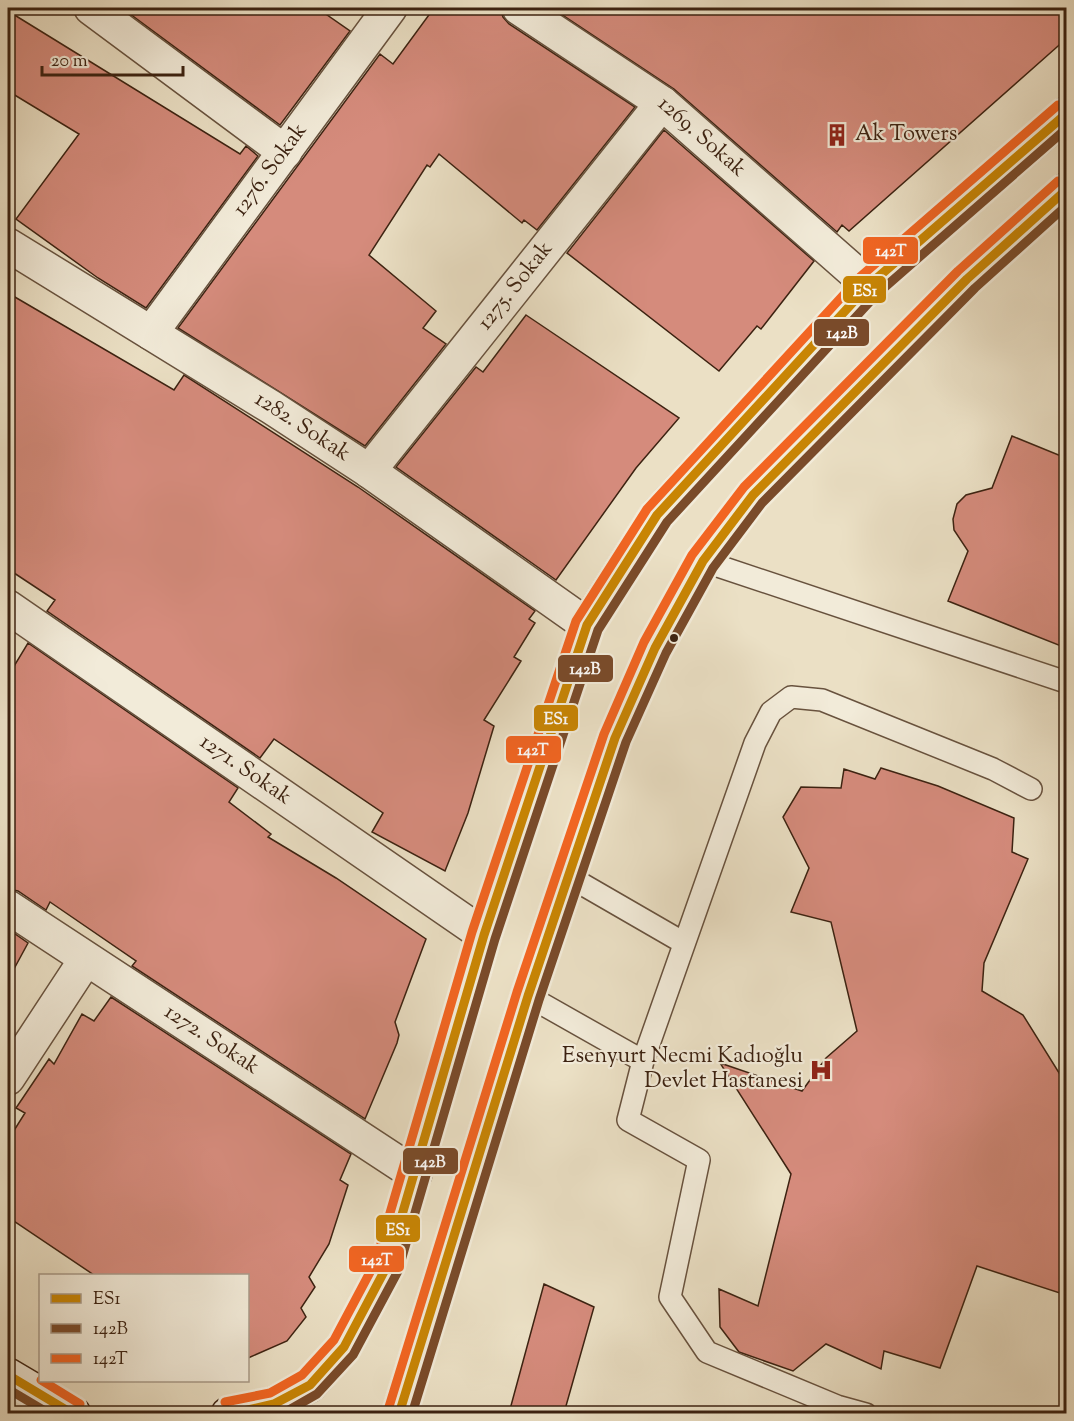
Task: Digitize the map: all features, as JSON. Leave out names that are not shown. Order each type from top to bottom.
[{"type":"street","points":[[92,8],[285,152]]},
{"type":"street","name":"1276. Sokak","points":[[152,333],[390,8]]},
{"type":"street","name":"1269. Sokak","points":[[519,8],[662,103],[869,285]]},
{"type":"street","name":"1275. Sokak","points":[[369,471],[662,103]]},
{"type":"street","points":[[228,1413],[274,1404],[310,1385],[344,1347],[387,1266],[415,1174],[452,1036],[587,625],[657,515],[869,285],[1066,114]]},
{"type":"street","points":[[399,1413],[528,996],[615,738],[639,681],[703,561],[753,495],[802,444],[967,279],[1066,190]]},
{"type":"street","name":"1282. Sokak","points":[[8,245],[271,407],[369,471],[587,625]]},
{"type":"street","name":"1271. Sokak","points":[[8,607],[484,935]]},
{"type":"street","name":"1272. Sokak","points":[[8,907],[415,1174]]},
{"type":"street","points":[[8,1078],[86,959]]},
{"type":"street","points":[[8,1375],[74,1413]]},
{"type":"lane","points":[[703,561],[1066,682]]},
{"type":"lane","points":[[866,1413],[837,1406],[707,1352],[670,1298],[699,1160],[628,1120],[643,1061],[755,743],[771,712],[791,697],[822,700],[993,769],[1031,789]]},
{"type":"lane","points":[[568,876],[684,943]]},
{"type":"lane","points":[[528,996],[643,1061]]},
{"type":"building","points":[[122,8],[317,8],[350,31],[280,125]]},
{"type":"building","points":[[434,8],[500,8],[509,24],[635,107],[537,230],[524,220],[522,223],[439,154],[430,167],[427,165],[369,255],[436,311],[423,328],[446,344],[365,446],[178,328],[380,54],[393,64]]},
{"type":"building","name":"Ak Towers","points":[[552,8],[1066,8],[1066,39],[849,231],[842,225],[837,232],[674,89]]},
{"type":"building","points":[[8,11],[240,154],[246,146],[258,156],[146,308],[98,278],[16,219],[79,134],[8,91]]},
{"type":"building","points":[[664,130],[814,261],[761,329],[757,326],[719,371],[567,253]]},
{"type":"building","points":[[8,293],[174,390],[184,375],[358,487],[535,611],[529,619],[535,623],[514,657],[521,661],[484,720],[494,726],[468,813],[445,871],[372,832],[383,813],[274,739],[260,758],[47,611],[55,600],[8,569]]},
{"type":"building","points":[[526,315],[679,418],[636,468],[556,580],[396,467],[476,367],[483,372]]},
{"type":"building","points":[[1012,436],[1066,458],[1066,648],[948,601],[968,551],[954,530],[953,519],[957,504],[966,495],[992,488]]},
{"type":"building","points":[[28,643],[238,788],[229,802],[271,834],[268,837],[336,878],[426,939],[395,1022],[399,1035],[397,1043],[365,1119],[132,966],[136,961],[50,902],[46,910],[18,891],[8,889],[8,676]]},
{"type":"building","points":[[881,768],[938,786],[1014,818],[1012,852],[1028,859],[984,963],[982,991],[1023,1015],[1066,1084],[1066,1295],[977,1266],[940,1368],[884,1351],[881,1369],[826,1344],[793,1371],[739,1352],[720,1327],[719,1289],[758,1306],[791,1174],[720,1063],[802,1091],[826,1058],[857,1031],[831,922],[791,912],[809,868],[783,817],[801,787],[841,788],[844,769],[875,779]]},
{"type":"building","points":[[8,929],[28,943],[8,980]]},
{"type":"building","points":[[111,997],[351,1154],[340,1180],[348,1185],[329,1244],[309,1277],[315,1287],[301,1308],[306,1317],[287,1341],[249,1358],[249,1274],[93,1274],[8,1217],[8,1140],[25,1113],[16,1108],[49,1059],[54,1064],[82,1014],[94,1021]]},
{"type":"building","points":[[544,1284],[594,1307],[564,1413],[509,1413]]},
{"type":"transit line","name":"142T","points":[[225,1402],[270,1393],[302,1375],[334,1340],[376,1261],[472,932],[576,621],[647,509],[860,277],[1058,105]]},
{"type":"transit line","name":"ES1","points":[[230,1414],[274,1404],[310,1385],[344,1347],[387,1266],[484,935],[587,625],[657,515],[869,285],[1066,114]]},
{"type":"transit line","name":"142B","points":[[282,1414],[317,1394],[353,1355],[398,1271],[495,939],[598,630],[667,522],[877,294],[1066,129]]},
{"type":"transit line","name":"142T","points":[[388,1410],[517,992],[604,734],[644,642],[692,555],[744,487],[958,271],[1058,181]]},
{"type":"transit line","name":"ES1","points":[[399,1414],[528,996],[615,738],[655,648],[703,561],[753,495],[967,279],[1066,190]]},
{"type":"transit line","name":"142B","points":[[412,1414],[539,1000],[626,742],[666,653],[713,568],[762,503],[975,288],[1066,206]]},
{"type":"transit line","name":"ES1","points":[[8,1375],[73,1414]]},
{"type":"transit line","name":"142T","points":[[44,1382],[80,1404]]},
{"type":"transit line","name":"142B","points":[[8,1389],[50,1414]]},
{"type":"place","name":"Ak Towers","points":[[837,135]]},
{"type":"place","name":"Esenyurt Necmi Kadıoğlu Devlet Hastanesi","points":[[821,1070]]}]
